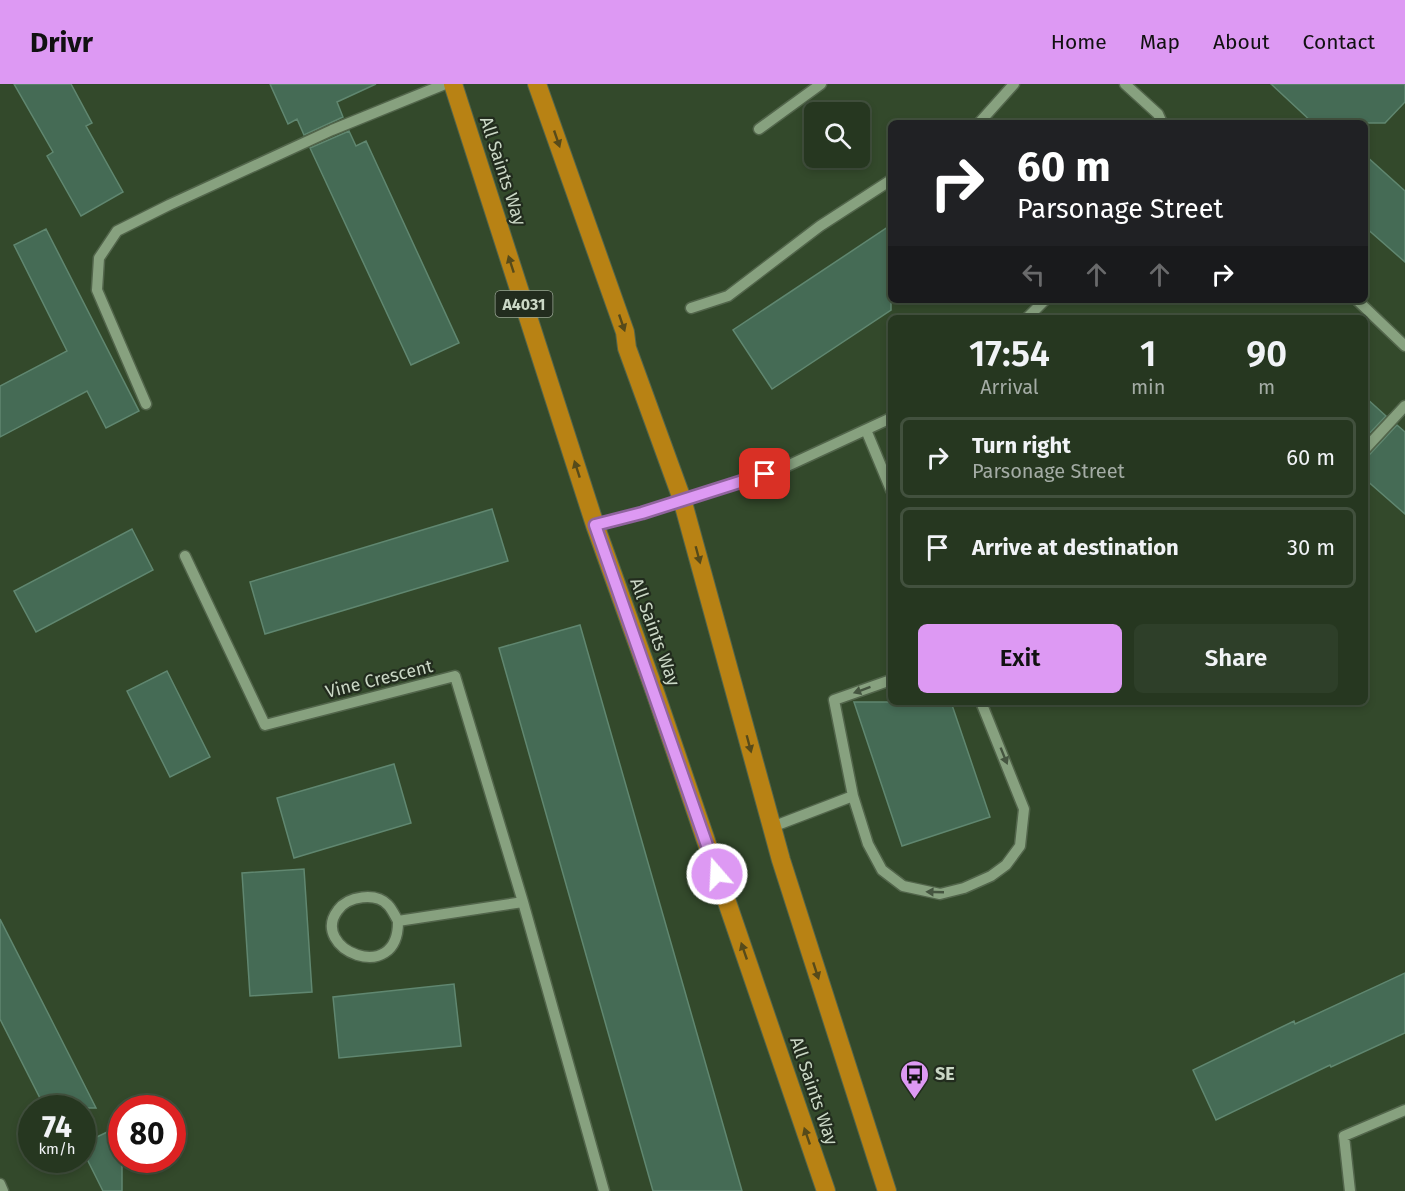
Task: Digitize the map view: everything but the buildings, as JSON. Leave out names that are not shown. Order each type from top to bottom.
[{"type":"highway","name":"All Saints Way","points":[[453,84],[595,525],[655,692],[826,1191]]},
{"type":"highway","name":"All Saints Way","points":[[537,84],[625,332],[627,348],[682,499],[772,826],[887,1191]]},
{"type":"street","points":[[146,404],[96,290],[99,258],[117,231],[332,130],[445,84]]},
{"type":"street","points":[[759,129],[821,84]]},
{"type":"street","points":[[981,120],[1014,84]]},
{"type":"street","points":[[1125,84],[1158,114],[1161,120]]},
{"type":"street","points":[[691,308],[728,296],[820,226],[888,182]]},
{"type":"street","points":[[1030,315],[1042,303]]},
{"type":"street","points":[[1360,303],[1405,346]]},
{"type":"street","points":[[1368,446],[1405,406]]},
{"type":"street","points":[[595,525],[642,513],[785,467],[888,419]]},
{"type":"street","points":[[866,430],[888,483]]},
{"type":"street","name":"Vine Crescent","points":[[185,556],[265,725],[455,676],[523,902],[604,1191]]},
{"type":"street","points":[[888,681],[834,700],[853,796],[868,844],[882,870],[903,886],[940,894],[964,888],[991,876],[1006,865],[1020,846],[1024,809],[982,705]]},
{"type":"street","points":[[772,826],[853,796]]},
{"type":"street","points":[[368,897],[387,904],[398,921],[396,942],[385,954],[373,957],[351,954],[338,943],[332,932],[333,920],[339,908],[351,900],[368,897]]},
{"type":"street","points":[[398,921],[523,902]]},
{"type":"street","points":[[1350,1191],[1344,1136],[1405,1110]]},
{"type":"street","points":[[0,1184],[3,1191]]},
{"type":"place","name":"SE","points":[[914,1100]]},
{"type":"route","points":[[717,874],[595,525],[642,513],[765,474]]}]
